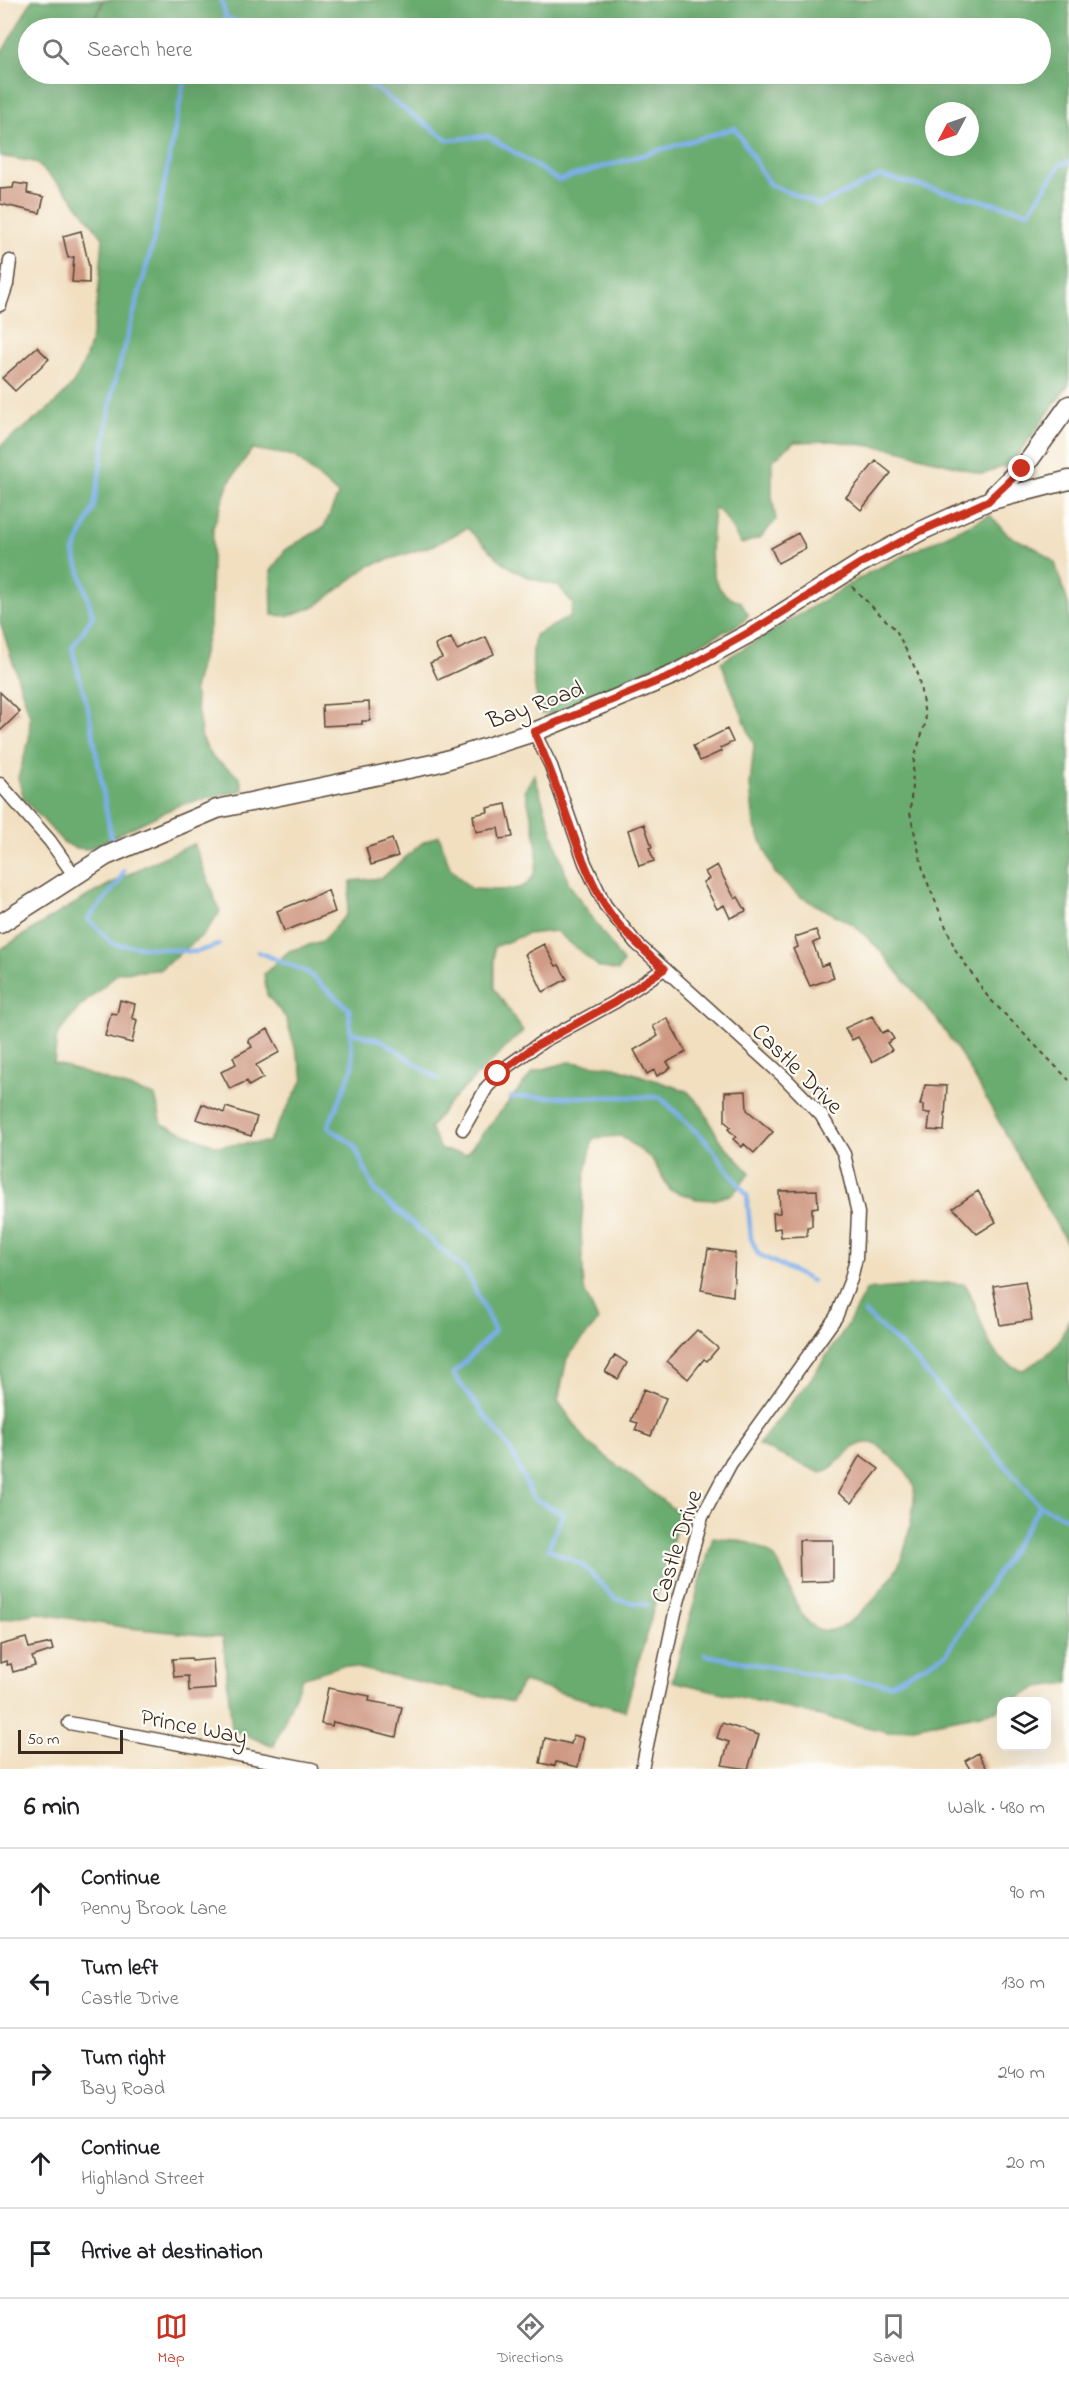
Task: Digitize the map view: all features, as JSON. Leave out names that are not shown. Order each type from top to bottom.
[{"type":"main road","points":[[988,501],[1030,459],[1069,405]]},
{"type":"main road","name":"Bay Road","points":[[0,924],[106,856],[217,809],[437,763],[534,732],[675,674],[921,531],[988,501],[1069,480]]},
{"type":"street","points":[[0,305],[7,284],[10,261]]},
{"type":"street","name":"Castle Drive","points":[[534,732],[551,766],[585,863],[605,905],[628,934],[790,1083],[821,1115],[844,1154],[858,1213],[858,1236],[851,1279],[836,1317],[731,1463],[702,1517],[675,1613],[642,1769]]},
{"type":"street","points":[[0,784],[50,841],[74,875]]},
{"type":"street","points":[[463,1129],[487,1087],[509,1065],[542,1042],[615,1002],[664,969]]},
{"type":"street","name":"Prince Way","points":[[69,1723],[312,1769]]},
{"type":"path","points":[[841,576],[896,630],[918,674],[926,721],[914,759],[910,813],[924,874],[955,949],[988,997],[1069,1080]]},
{"type":"green space","points":[[32,0],[102,0],[95,18],[22,18]]},
{"type":"green space","points":[[104,0],[1069,0],[1069,384],[1011,464],[982,474],[895,449],[833,441],[794,442],[772,461],[772,496],[776,520],[761,537],[742,544],[726,519],[714,508],[711,549],[714,577],[728,597],[741,602],[748,615],[742,623],[559,713],[541,714],[533,674],[533,645],[535,635],[570,617],[573,604],[559,586],[528,577],[507,566],[467,528],[437,544],[369,566],[316,606],[288,616],[272,615],[271,571],[285,550],[324,527],[338,495],[295,456],[252,449],[229,482],[213,528],[210,627],[194,689],[202,739],[213,758],[239,776],[243,790],[179,805],[88,849],[75,848],[63,842],[24,799],[18,778],[29,740],[30,716],[0,622],[0,446],[55,403],[71,386],[80,371],[87,354],[96,315],[103,238],[69,194],[35,162],[0,156],[0,56],[18,24],[18,84],[1051,84],[1051,18],[96,18]]},
{"type":"green space","points":[[990,515],[1008,535],[1037,549],[1055,563],[1069,606],[1069,1247],[965,1061],[938,1021],[878,948],[854,925],[799,896],[775,873],[754,824],[750,785],[754,745],[721,662],[870,572]]},
{"type":"green space","points":[[534,774],[569,884],[623,962],[618,971],[599,967],[556,931],[527,934],[494,947],[494,988],[523,1031],[449,1103],[430,1128],[441,1150],[466,1154],[533,1072],[569,1062],[615,1067],[687,1091],[702,1107],[719,1139],[750,1173],[733,1194],[713,1200],[697,1199],[670,1190],[652,1159],[621,1136],[593,1138],[585,1176],[581,1231],[584,1290],[598,1321],[567,1358],[558,1401],[587,1442],[680,1514],[625,1711],[523,1682],[511,1702],[343,1665],[302,1678],[274,1746],[232,1730],[223,1637],[129,1628],[37,1613],[0,1620],[0,950],[94,893],[194,844],[220,912],[204,934],[159,970],[119,972],[79,1008],[57,1035],[54,1063],[155,1096],[162,1124],[217,1146],[268,1142],[304,1078],[286,1018],[267,995],[264,974],[289,951],[322,941],[347,914],[351,881],[382,878],[422,843],[439,835],[450,868],[471,889],[513,889],[529,882],[535,872],[537,859],[534,829],[525,790]]},
{"type":"green space","points":[[949,1283],[965,1284],[991,1346],[1009,1364],[1023,1370],[1052,1350],[1069,1319],[1069,1683],[1038,1687],[1020,1697],[997,1697],[996,1711],[888,1732],[672,1681],[713,1537],[753,1544],[773,1556],[802,1614],[810,1624],[820,1630],[832,1630],[851,1620],[872,1601],[897,1569],[910,1524],[914,1488],[907,1474],[884,1450],[873,1443],[859,1445],[821,1473],[758,1445],[810,1380],[847,1326],[866,1290]]},
{"type":"building","points":[[14,183],[28,185],[27,193],[44,197],[40,213],[0,204],[0,189],[13,188]]},
{"type":"building","points":[[81,231],[89,266],[89,283],[72,282],[74,257],[68,258],[63,236]]},
{"type":"building","points":[[37,347],[49,359],[15,391],[2,378]]},
{"type":"building","points":[[876,461],[891,473],[861,510],[846,497]]},
{"type":"building","points":[[798,533],[806,548],[778,563],[771,548]]},
{"type":"building","points":[[486,637],[494,654],[438,680],[430,663],[442,658],[435,645],[451,638],[457,650]]},
{"type":"building","points":[[0,692],[20,712],[0,731]]},
{"type":"building","points":[[369,702],[370,721],[362,721],[362,724],[323,726],[322,705]]},
{"type":"building","points":[[727,729],[733,742],[720,748],[722,751],[700,761],[693,746]]},
{"type":"building","points":[[506,804],[513,837],[500,839],[498,828],[476,832],[473,815],[488,812],[487,808]]},
{"type":"building","points":[[644,824],[654,861],[639,866],[628,830]]},
{"type":"building","points":[[392,839],[398,856],[371,865],[366,848]]},
{"type":"building","points":[[717,865],[735,899],[738,897],[746,911],[730,918],[724,905],[717,909],[703,882],[709,879],[705,872]]},
{"type":"building","points":[[328,890],[335,912],[284,931],[277,911]]},
{"type":"building","points":[[816,930],[820,940],[813,943],[821,966],[829,963],[834,978],[810,986],[793,949],[798,947],[795,937]]},
{"type":"building","points":[[544,944],[556,966],[559,965],[567,979],[543,992],[525,954]]},
{"type":"building","points":[[120,1000],[135,1004],[132,1018],[137,1020],[132,1043],[105,1036],[111,1013],[117,1014]]},
{"type":"building","points":[[872,1016],[882,1033],[888,1030],[894,1039],[887,1043],[892,1050],[872,1062],[858,1037],[852,1040],[845,1028]]},
{"type":"building","points":[[667,1018],[686,1052],[667,1062],[671,1068],[657,1076],[654,1070],[647,1074],[634,1050],[658,1036],[653,1026]]},
{"type":"building","points":[[268,1029],[280,1052],[256,1065],[263,1078],[249,1086],[247,1081],[230,1089],[221,1072],[236,1064],[233,1057],[252,1047],[248,1040]]},
{"type":"building","points":[[925,1085],[947,1086],[944,1131],[928,1130],[930,1113],[923,1113],[923,1105],[920,1105]]},
{"type":"building","points":[[746,1091],[747,1110],[773,1132],[754,1153],[744,1144],[742,1147],[733,1139],[736,1137],[728,1129],[731,1127],[725,1122],[725,1092]]},
{"type":"building","points":[[202,1104],[224,1113],[226,1107],[257,1117],[251,1136],[196,1119]]},
{"type":"building","points":[[817,1190],[818,1207],[812,1208],[812,1226],[807,1227],[807,1236],[781,1237],[780,1228],[774,1229],[773,1213],[780,1213],[779,1191]]},
{"type":"building","points":[[978,1191],[996,1222],[977,1234],[953,1208]]},
{"type":"building","points":[[708,1249],[735,1253],[733,1296],[701,1290]]},
{"type":"building","points":[[1025,1281],[1032,1320],[1000,1325],[993,1286]]},
{"type":"building","points":[[697,1330],[718,1348],[707,1361],[704,1359],[688,1379],[667,1361]]},
{"type":"building","points":[[615,1355],[627,1363],[618,1379],[605,1372]]},
{"type":"building","points":[[644,1389],[666,1398],[651,1436],[635,1430],[638,1423],[631,1421]]},
{"type":"building","points":[[860,1455],[879,1469],[852,1503],[838,1493]]},
{"type":"building","points":[[799,1540],[833,1540],[833,1581],[800,1582]]},
{"type":"building","points":[[26,1638],[29,1648],[51,1643],[53,1650],[32,1657],[35,1666],[13,1672],[11,1664],[7,1665],[6,1661],[0,1663],[0,1645]]},
{"type":"building","points":[[191,1658],[192,1661],[213,1659],[215,1689],[189,1691],[188,1676],[174,1677],[172,1659]]},
{"type":"building","points":[[328,1688],[370,1696],[369,1701],[402,1707],[396,1737],[333,1722],[332,1726],[321,1724]]},
{"type":"building","points":[[722,1723],[759,1735],[748,1769],[722,1765],[729,1742],[717,1738]]},
{"type":"building","points":[[573,1735],[584,1738],[578,1767],[556,1762],[555,1766],[540,1763],[545,1738],[571,1744]]},
{"type":"building","points":[[978,1753],[987,1769],[970,1769],[965,1761]]},
{"type":"waterway","points":[[221,0],[226,17],[228,18]]},
{"type":"waterway","points":[[112,843],[90,717],[72,648],[93,616],[74,552],[94,507],[113,389],[153,243],[183,84]]},
{"type":"waterway","points":[[369,84],[448,140],[488,136],[558,180],[735,128],[769,184],[819,205],[880,176],[1029,212],[1060,165],[1069,162]]},
{"type":"waterway","points":[[124,871],[118,883],[88,919],[113,944],[196,952],[219,945]]},
{"type":"waterway","points":[[258,952],[307,972],[349,1009],[353,1067],[328,1127],[354,1145],[375,1191],[466,1271],[495,1331],[453,1374],[509,1447],[533,1498],[563,1514],[548,1549],[583,1565],[615,1599],[647,1605]]},
{"type":"waterway","points":[[350,1032],[383,1041],[438,1079]]},
{"type":"waterway","points":[[511,1097],[660,1097],[706,1141],[747,1195],[751,1238],[758,1254],[812,1281]]},
{"type":"waterway","points":[[865,1313],[911,1355],[1040,1506],[1069,1519]]},
{"type":"waterway","points":[[705,1655],[826,1677],[890,1684],[946,1654],[1040,1506]]},
{"type":"route","points":[[498,1074],[534,1047],[615,1002],[664,969],[636,943],[605,905],[585,863],[551,766],[534,732],[675,674],[757,628],[861,563],[921,531],[988,501],[1022,469]]}]
